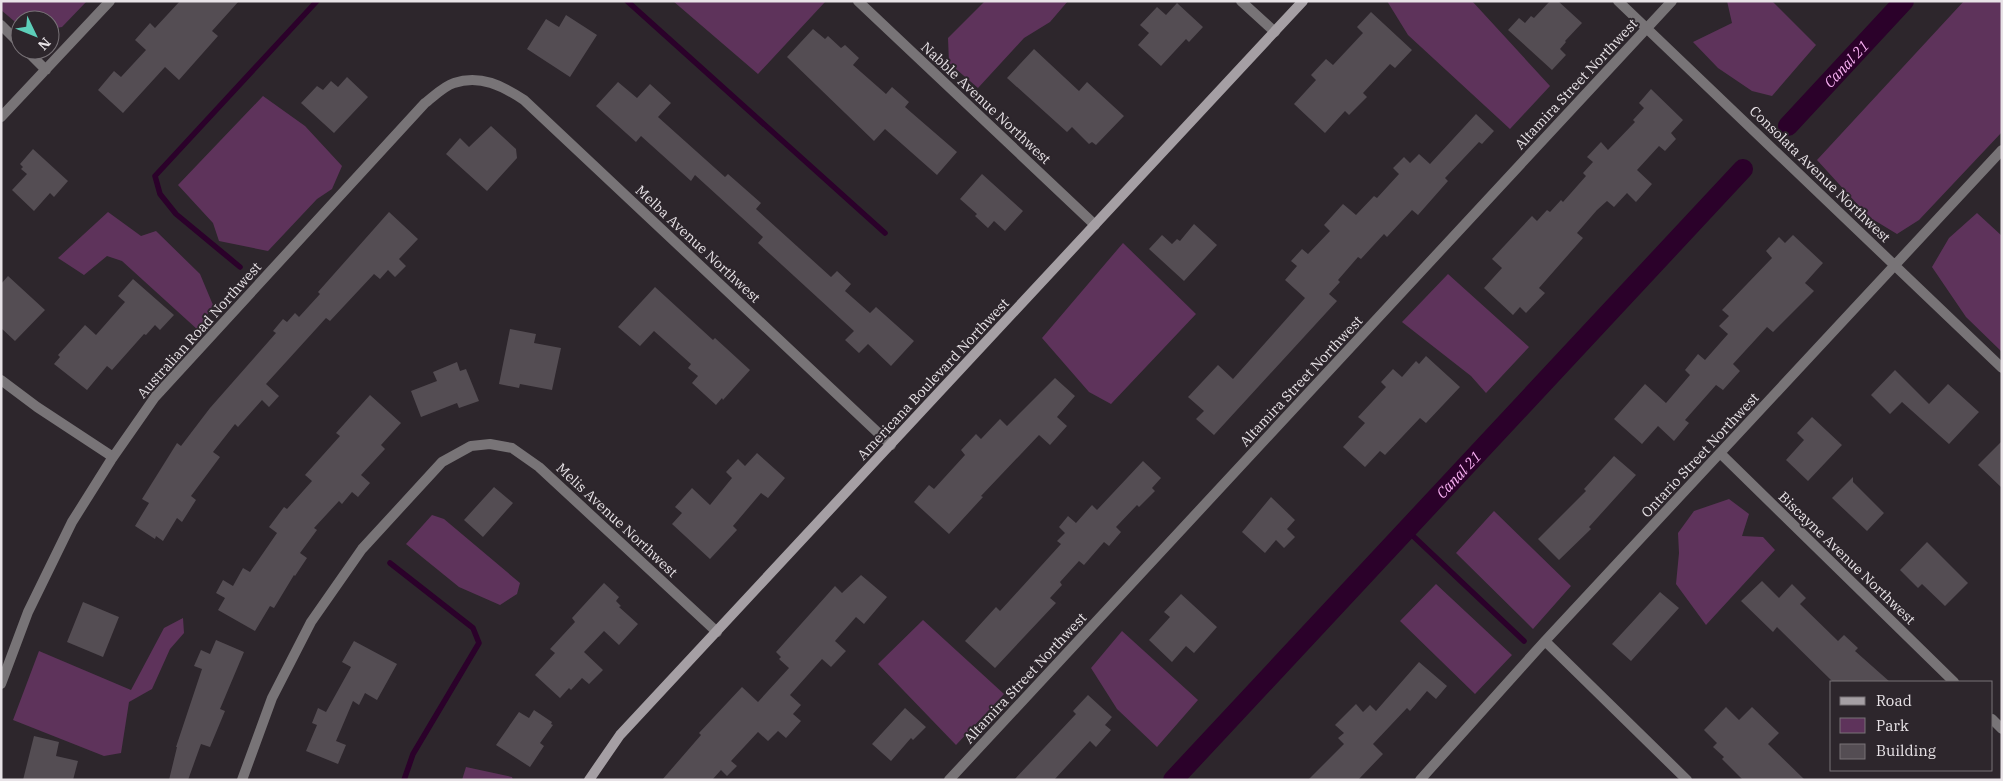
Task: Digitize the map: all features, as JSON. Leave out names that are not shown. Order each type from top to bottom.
[{"type":"street","points":[[1,117],[110,1]]},
{"type":"street","name":"Nabble Avenue Northwest","points":[[858,1],[1095,224]]},
{"type":"street","points":[[1241,1],[1275,32]]},
{"type":"street","name":"Americana Boulevard Northwest","points":[[589,780],[620,735],[1303,1]]},
{"type":"street","name":"Consolata Avenue Northwest","points":[[1618,1],[2002,368]]},
{"type":"street","name":"Altamira Street Northwest","points":[[950,780],[1672,1]]},
{"type":"street","points":[[1,25],[10,34]]},
{"type":"street","points":[[36,60],[46,70]]},
{"type":"street","name":"Melba Avenue Northwest","points":[[476,80],[502,85],[524,100],[891,445]]},
{"type":"street","name":"Australian Road Northwest","points":[[1,684],[28,612],[72,522],[154,397],[425,103],[453,83],[476,80]]},
{"type":"street","name":"Ontario Street Northwest","points":[[1420,780],[1545,641],[2002,150]]},
{"type":"street","points":[[1,380],[37,407],[113,457]]},
{"type":"street","name":"Melis Avenue Northwest","points":[[242,780],[272,698],[311,622],[362,549],[442,462],[470,446],[490,444],[512,448],[539,467],[717,632]]},
{"type":"street","name":"Biscayne Avenue Northwest","points":[[1720,453],[1953,681]]},
{"type":"street","points":[[1545,641],[1687,780]]},
{"type":"street","points":[[1993,720],[2002,729]]},
{"type":"green space","points":[[1,1],[87,1],[60,27],[60,10],[10,10],[10,18],[1,10]]},
{"type":"green space","points":[[673,1],[825,1],[825,2],[758,74]]},
{"type":"green space","points":[[985,1],[1068,1],[1050,22],[1024,38],[978,88],[949,63],[948,38]]},
{"type":"green space","points":[[1387,1],[1472,1],[1550,86],[1510,129],[1408,35]]},
{"type":"green space","points":[[1727,1],[1772,1],[1816,45],[1772,96],[1752,91],[1718,68],[1693,42],[1732,23]]},
{"type":"green space","points":[[1964,1],[2002,1],[2002,132],[1919,220],[1897,234],[1869,217],[1817,160]]},
{"type":"green space","points":[[263,96],[305,126],[342,166],[332,189],[317,199],[268,251],[219,241],[213,223],[178,185]]},
{"type":"green space","points":[[108,212],[141,236],[156,231],[200,274],[213,305],[198,330],[122,261],[107,256],[84,275],[58,258]]},
{"type":"green space","points":[[1977,213],[2002,236],[2002,352],[1966,317],[1932,267],[1949,238]]},
{"type":"green space","points":[[1123,243],[1196,314],[1111,404],[1089,392],[1042,338]]},
{"type":"green space","points":[[1448,274],[1529,347],[1486,393],[1471,376],[1402,322]]},
{"type":"green space","points":[[1729,499],[1749,514],[1742,536],[1763,537],[1775,550],[1706,625],[1676,584],[1679,553],[1678,533],[1694,511]]},
{"type":"green space","points":[[1494,511],[1571,586],[1533,629],[1456,553]]},
{"type":"green space","points":[[432,515],[444,519],[520,583],[517,594],[500,605],[459,587],[406,544]]},
{"type":"green space","points":[[1436,584],[1512,655],[1475,694],[1400,621]]},
{"type":"green space","points":[[183,618],[184,633],[170,649],[152,689],[129,702],[121,753],[104,756],[13,720],[39,651],[131,690],[164,628]]},
{"type":"green space","points":[[923,620],[1004,694],[956,745],[878,664]]},
{"type":"green space","points":[[1122,631],[1198,700],[1157,747],[1117,709],[1091,668]]},
{"type":"green space","points":[[466,767],[512,777],[513,780],[462,780]]},
{"type":"building","points":[[180,1],[239,1],[212,31],[218,36],[179,80],[165,67],[123,113],[98,90],[114,71],[121,77],[146,50],[135,40],[150,23],[155,28]]},
{"type":"building","points":[[1550,1],[1558,1],[1582,23],[1565,41],[1560,49],[1566,55],[1552,70],[1508,30],[1519,18],[1525,23],[1531,16],[1534,18]]},
{"type":"building","points":[[1177,3],[1203,27],[1189,42],[1186,39],[1161,66],[1138,45],[1149,33],[1140,25],[1157,7],[1166,15]]},
{"type":"building","points":[[1371,12],[1412,50],[1395,68],[1390,64],[1363,93],[1367,97],[1349,115],[1345,111],[1325,133],[1294,104],[1316,80],[1311,75],[1326,59],[1333,65],[1363,33],[1357,27]]},
{"type":"building","points":[[566,15],[597,35],[570,77],[527,49],[546,19],[559,27]]},
{"type":"building","points":[[813,29],[825,39],[828,36],[841,48],[845,45],[859,58],[853,65],[886,94],[892,87],[909,102],[905,107],[957,152],[937,175],[885,129],[874,141],[787,57]]},
{"type":"building","points":[[1034,49],[1079,91],[1087,82],[1124,116],[1096,145],[1092,142],[1089,144],[1072,127],[1067,132],[1007,78]]},
{"type":"building","points":[[347,77],[368,97],[334,133],[301,103],[317,86],[323,90],[331,81],[338,87]]},
{"type":"building","points":[[618,82],[637,98],[650,84],[671,103],[658,117],[725,177],[728,174],[761,203],[756,209],[831,277],[837,271],[851,284],[845,291],[870,313],[876,307],[914,341],[891,366],[868,344],[859,353],[845,340],[854,331],[758,243],[763,237],[695,175],[691,181],[641,136],[636,142],[596,106]]},
{"type":"building","points":[[1651,89],[1683,120],[1671,133],[1676,139],[1665,151],[1659,146],[1637,170],[1652,184],[1636,202],[1627,193],[1614,207],[1607,201],[1597,210],[1577,233],[1583,238],[1539,288],[1545,293],[1526,313],[1520,307],[1513,315],[1484,288],[1502,268],[1492,259],[1532,216],[1537,221],[1547,210],[1550,212],[1561,200],[1563,202],[1586,176],[1583,173],[1593,162],[1587,157],[1601,142],[1608,150],[1635,122],[1633,120],[1644,108],[1639,103]]},
{"type":"building","points":[[1476,114],[1494,131],[1482,144],[1479,142],[1445,178],[1448,181],[1418,215],[1412,210],[1387,237],[1384,234],[1361,259],[1358,257],[1338,280],[1340,282],[1329,294],[1337,301],[1214,435],[1196,419],[1204,411],[1188,397],[1218,365],[1233,379],[1305,298],[1285,280],[1297,266],[1291,261],[1302,249],[1308,254],[1330,231],[1324,225],[1343,204],[1356,215],[1374,196],[1377,198],[1399,174],[1393,168],[1404,157],[1410,163],[1419,154],[1430,164]]},
{"type":"building","points":[[491,126],[516,149],[517,158],[487,191],[446,154],[460,138],[469,147]]},
{"type":"building","points":[[33,149],[68,181],[54,197],[50,193],[34,211],[12,190],[27,174],[21,169],[23,167],[20,164]]},
{"type":"building","points":[[982,174],[1023,211],[1005,231],[994,221],[988,228],[975,216],[977,214],[960,199]]},
{"type":"building","points":[[389,212],[418,239],[399,259],[406,266],[395,277],[388,270],[380,279],[374,274],[330,321],[326,318],[266,384],[279,396],[269,407],[262,400],[238,427],[235,424],[213,452],[220,457],[191,496],[196,500],[182,522],[177,518],[163,541],[156,536],[155,539],[135,526],[149,503],[142,499],[177,443],[181,446],[210,408],[276,333],[273,331],[283,319],[287,322],[295,313],[299,317],[320,294],[318,292]]},
{"type":"building","points":[[1194,224],[1217,245],[1184,281],[1149,249],[1162,235],[1172,244],[1177,239],[1180,241]]},
{"type":"building","points":[[1793,235],[1823,263],[1805,283],[1814,291],[1773,332],[1767,327],[1733,364],[1740,371],[1723,390],[1716,385],[1685,420],[1689,423],[1674,441],[1658,426],[1642,444],[1614,419],[1645,384],[1666,403],[1690,375],[1685,370],[1698,354],[1705,360],[1728,334],[1719,326],[1729,316],[1722,310],[1772,258],[1766,251],[1779,237],[1785,243]]},
{"type":"building","points":[[8,276],[45,310],[15,341],[1,328],[1,284]]},
{"type":"building","points":[[133,279],[174,315],[160,330],[155,325],[146,335],[144,334],[112,370],[107,366],[87,390],[54,364],[60,357],[58,355],[85,325],[96,335],[125,302],[118,296]]},
{"type":"building","points":[[655,287],[713,340],[715,338],[750,370],[723,400],[722,398],[716,405],[692,383],[698,376],[688,368],[691,364],[654,331],[640,346],[618,327]]},
{"type":"building","points":[[510,329],[536,334],[534,343],[561,348],[552,390],[520,384],[519,388],[499,384]]},
{"type":"building","points":[[1426,356],[1460,387],[1426,423],[1420,418],[1385,455],[1380,451],[1365,467],[1343,447],[1365,423],[1358,417],[1386,387],[1381,382],[1393,369],[1402,377],[1416,361],[1419,364]]},
{"type":"building","points":[[457,362],[460,371],[466,369],[479,401],[459,408],[457,403],[421,417],[411,391],[437,381],[433,372]]},
{"type":"building","points":[[1895,370],[1929,404],[1948,384],[1979,412],[1949,444],[1902,402],[1890,414],[1871,395]]},
{"type":"building","points":[[1055,378],[1075,396],[1057,417],[1067,426],[1050,445],[1039,435],[981,496],[983,497],[949,534],[914,502],[929,485],[934,489],[965,455],[961,450],[976,434],[981,439],[1000,419],[1007,426]]},
{"type":"building","points":[[370,395],[401,423],[381,445],[385,449],[361,475],[370,483],[358,497],[352,492],[342,504],[339,501],[314,528],[317,530],[300,553],[307,558],[274,608],[270,606],[255,631],[218,610],[225,598],[216,593],[223,580],[233,586],[243,568],[250,572],[277,533],[269,527],[284,507],[287,509],[312,481],[305,475],[340,436],[336,433]]},
{"type":"building","points":[[1812,417],[1842,445],[1808,481],[1786,460],[1804,440],[1797,433]]},
{"type":"building","points":[[2002,441],[2002,488],[1978,465]]},
{"type":"building","points":[[757,453],[785,478],[768,498],[761,493],[733,526],[737,530],[710,559],[672,524],[682,513],[675,507],[692,488],[710,505],[732,478],[726,472],[738,459],[745,466]]},
{"type":"building","points":[[1614,456],[1636,475],[1589,527],[1591,529],[1559,560],[1538,539],[1586,491],[1584,489]]},
{"type":"building","points":[[1143,461],[1161,478],[1152,488],[1155,491],[1139,507],[1137,505],[1116,527],[1121,532],[1109,546],[1104,542],[1084,565],[1079,561],[1060,582],[1062,585],[1050,598],[1056,603],[995,668],[965,641],[996,607],[1000,611],[1061,544],[1057,541],[1065,533],[1059,527],[1068,516],[1076,523],[1092,505],[1097,510]]},
{"type":"building","points":[[1853,477],[1853,482],[1884,513],[1867,531],[1832,498]]},
{"type":"building","points":[[494,487],[513,503],[483,537],[464,520]]},
{"type":"building","points":[[1271,497],[1295,520],[1287,529],[1295,537],[1284,548],[1276,540],[1265,553],[1242,532]]},
{"type":"building","points":[[1927,542],[1968,583],[1945,606],[1922,584],[1918,588],[1900,570]]},
{"type":"building","points":[[861,575],[887,597],[864,624],[856,617],[835,641],[846,651],[831,667],[822,659],[790,695],[801,705],[793,714],[801,721],[786,738],[778,731],[768,741],[758,732],[731,761],[737,766],[727,776],[721,770],[712,780],[662,780],[701,735],[699,733],[742,687],[758,702],[789,668],[779,659],[781,657],[776,652],[835,586],[842,593]]},
{"type":"building","points":[[1762,581],[1779,598],[1792,584],[1806,598],[1800,604],[1838,641],[1844,635],[1858,648],[1855,651],[1889,681],[1832,681],[1777,627],[1773,632],[1741,601]]},
{"type":"building","points":[[604,583],[619,597],[616,601],[621,606],[619,607],[638,624],[619,645],[604,631],[584,652],[603,670],[589,684],[582,678],[560,698],[535,675],[555,653],[550,649],[575,622],[572,618]]},
{"type":"building","points":[[1660,592],[1679,608],[1631,661],[1612,644]]},
{"type":"building","points":[[1181,594],[1217,627],[1194,653],[1186,646],[1172,662],[1149,640],[1170,617],[1164,612]]},
{"type":"building","points":[[83,602],[119,617],[103,657],[67,642]]},
{"type":"building","points":[[216,640],[244,652],[220,709],[225,711],[210,747],[201,744],[188,780],[169,780],[176,747],[202,669],[194,666],[201,650],[210,654]]},
{"type":"building","points":[[354,641],[397,664],[377,700],[365,693],[359,705],[353,701],[336,741],[346,745],[338,764],[306,751],[317,725],[312,723],[318,708],[326,712],[351,667],[342,662]]},
{"type":"building","points":[[1419,662],[1447,686],[1436,699],[1427,691],[1410,711],[1407,708],[1373,744],[1383,754],[1358,780],[1308,780],[1344,744],[1338,738],[1344,733],[1335,725],[1356,704],[1363,712],[1370,705],[1376,711]]},
{"type":"building","points":[[1088,695],[1112,717],[1105,725],[1111,730],[1096,747],[1090,741],[1054,780],[1014,780],[1076,714],[1073,711]]},
{"type":"building","points":[[1726,707],[1739,720],[1752,707],[1779,733],[1768,744],[1805,780],[1743,780],[1722,759],[1724,757],[1713,747],[1717,743],[1704,730]]},
{"type":"building","points":[[905,708],[926,727],[913,740],[911,738],[891,761],[872,744]]},
{"type":"building","points":[[534,710],[552,722],[551,724],[553,725],[540,743],[544,746],[530,767],[496,745],[519,712],[529,718]]},
{"type":"building","points":[[34,736],[59,742],[56,756],[78,761],[73,780],[23,780]]},
{"type":"waterway","points":[[240,267],[176,214],[160,194],[155,176],[317,1]]},
{"type":"waterway","points":[[627,1],[885,233]]},
{"type":"waterway","name":"Canal 21","points":[[1788,126],[1904,1]]},
{"type":"waterway","name":"Canal 21","points":[[1173,780],[1743,169]]},
{"type":"waterway","points":[[1409,527],[1412,535],[1524,641]]},
{"type":"waterway","points":[[390,563],[473,628],[479,643],[413,754],[404,780]]}]
